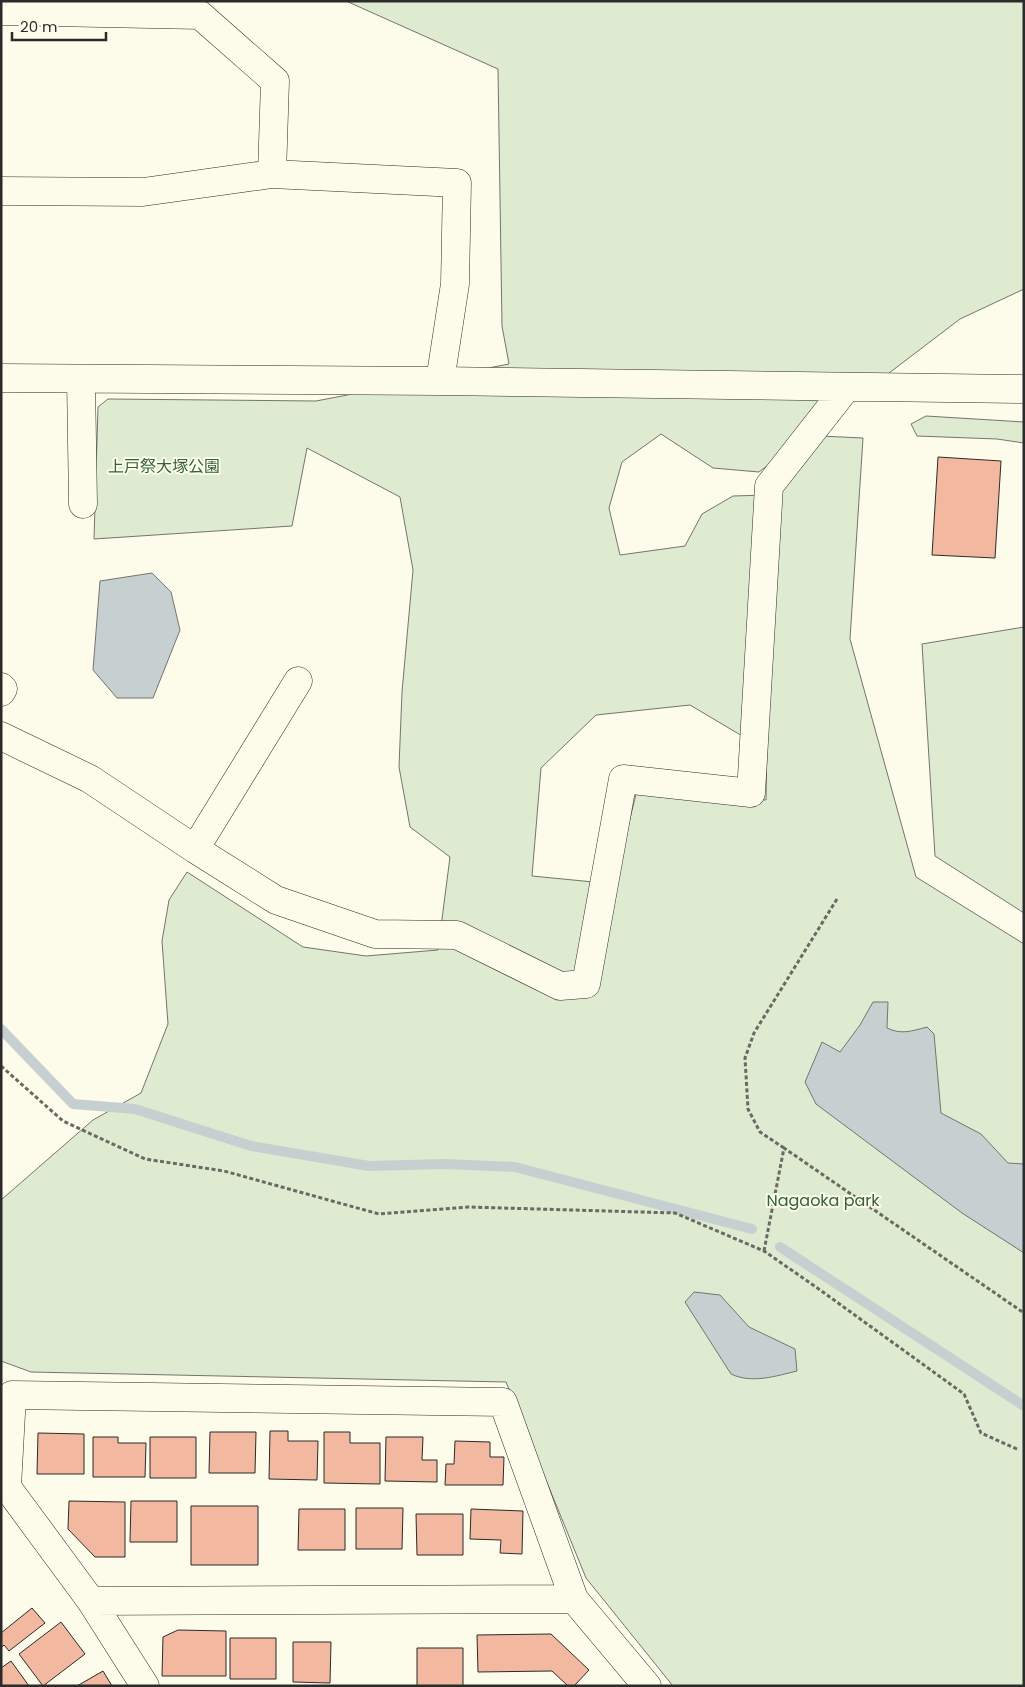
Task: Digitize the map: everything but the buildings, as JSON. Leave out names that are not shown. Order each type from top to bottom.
[{"type":"street","points":[[1,11],[200,15],[275,81],[272,174]]},
{"type":"street","points":[[1,191],[143,192],[272,174],[457,184],[455,284],[440,381]]},
{"type":"street","points":[[1,378],[440,381],[1024,389]]},
{"type":"street","points":[[81,380],[83,504]]},
{"type":"street","points":[[1,736],[90,779],[276,900],[375,934],[457,935],[560,986],[586,984],[623,779],[751,793],[769,486],[846,388]]},
{"type":"street","points":[[195,849],[298,681]]},
{"type":"street","points":[[1,687],[4,689],[1,692]]},
{"type":"street","points":[[145,1686],[91,1601],[8,1487],[12,1395],[503,1402],[574,1599],[647,1686]]},
{"type":"street","points":[[91,1601],[574,1599]]},
{"type":"path","points":[[837,899],[754,1033],[745,1058],[748,1109],[760,1132],[1024,1313]]},
{"type":"path","points":[[1,1066],[63,1121],[145,1159],[224,1171],[379,1214],[468,1207],[675,1213],[764,1251],[964,1394],[981,1433],[1019,1450]]},
{"type":"path","points":[[764,1251],[784,1148]]},
{"type":"green space","points":[[346,1],[1024,1],[1024,289],[960,319],[759,472],[713,468],[661,434],[622,462],[609,508],[620,555],[685,546],[702,514],[733,496],[768,495],[754,743],[690,705],[596,715],[541,768],[532,876],[614,884],[636,794],[766,800],[771,499],[820,436],[863,438],[850,639],[916,877],[1024,944],[1024,1686],[673,1686],[586,1578],[506,1382],[31,1372],[1,1361],[1,1200],[93,1120],[141,1093],[168,1024],[162,941],[169,900],[187,872],[303,947],[366,956],[438,950],[450,857],[410,827],[399,767],[402,692],[413,570],[400,497],[307,448],[292,526],[94,539],[98,407],[108,399],[316,401],[509,364],[502,326],[498,69]]},
{"type":"green space","points":[[926,416],[1024,422],[1024,443],[997,439],[917,436],[911,424]]},
{"type":"green space","points":[[1024,627],[1024,913],[935,856],[922,644]]},
{"type":"shaded area","points":[[152,573],[171,592],[180,630],[153,698],[117,698],[93,670],[100,581]]},
{"type":"shaded area","points":[[873,1002],[888,1002],[887,1028],[902,1032],[927,1027],[934,1034],[941,1113],[981,1134],[1008,1163],[1024,1164],[1024,1253],[962,1213],[816,1104],[805,1082],[822,1042],[840,1052],[860,1025]]},
{"type":"shaded area","points":[[694,1292],[720,1295],[749,1327],[795,1349],[797,1371],[756,1379],[731,1374],[685,1302]]},
{"type":"waterway","points":[[1,1029],[73,1104],[135,1109],[251,1146],[369,1166],[444,1164],[515,1167],[752,1229]]},
{"type":"waterway","points":[[780,1247],[1024,1406]]},
{"type":"park label","name":"上戸祭大塚公園","points":[[164,466]]},
{"type":"park label","name":"Nagaoka park","points":[[823,1200]]}]
